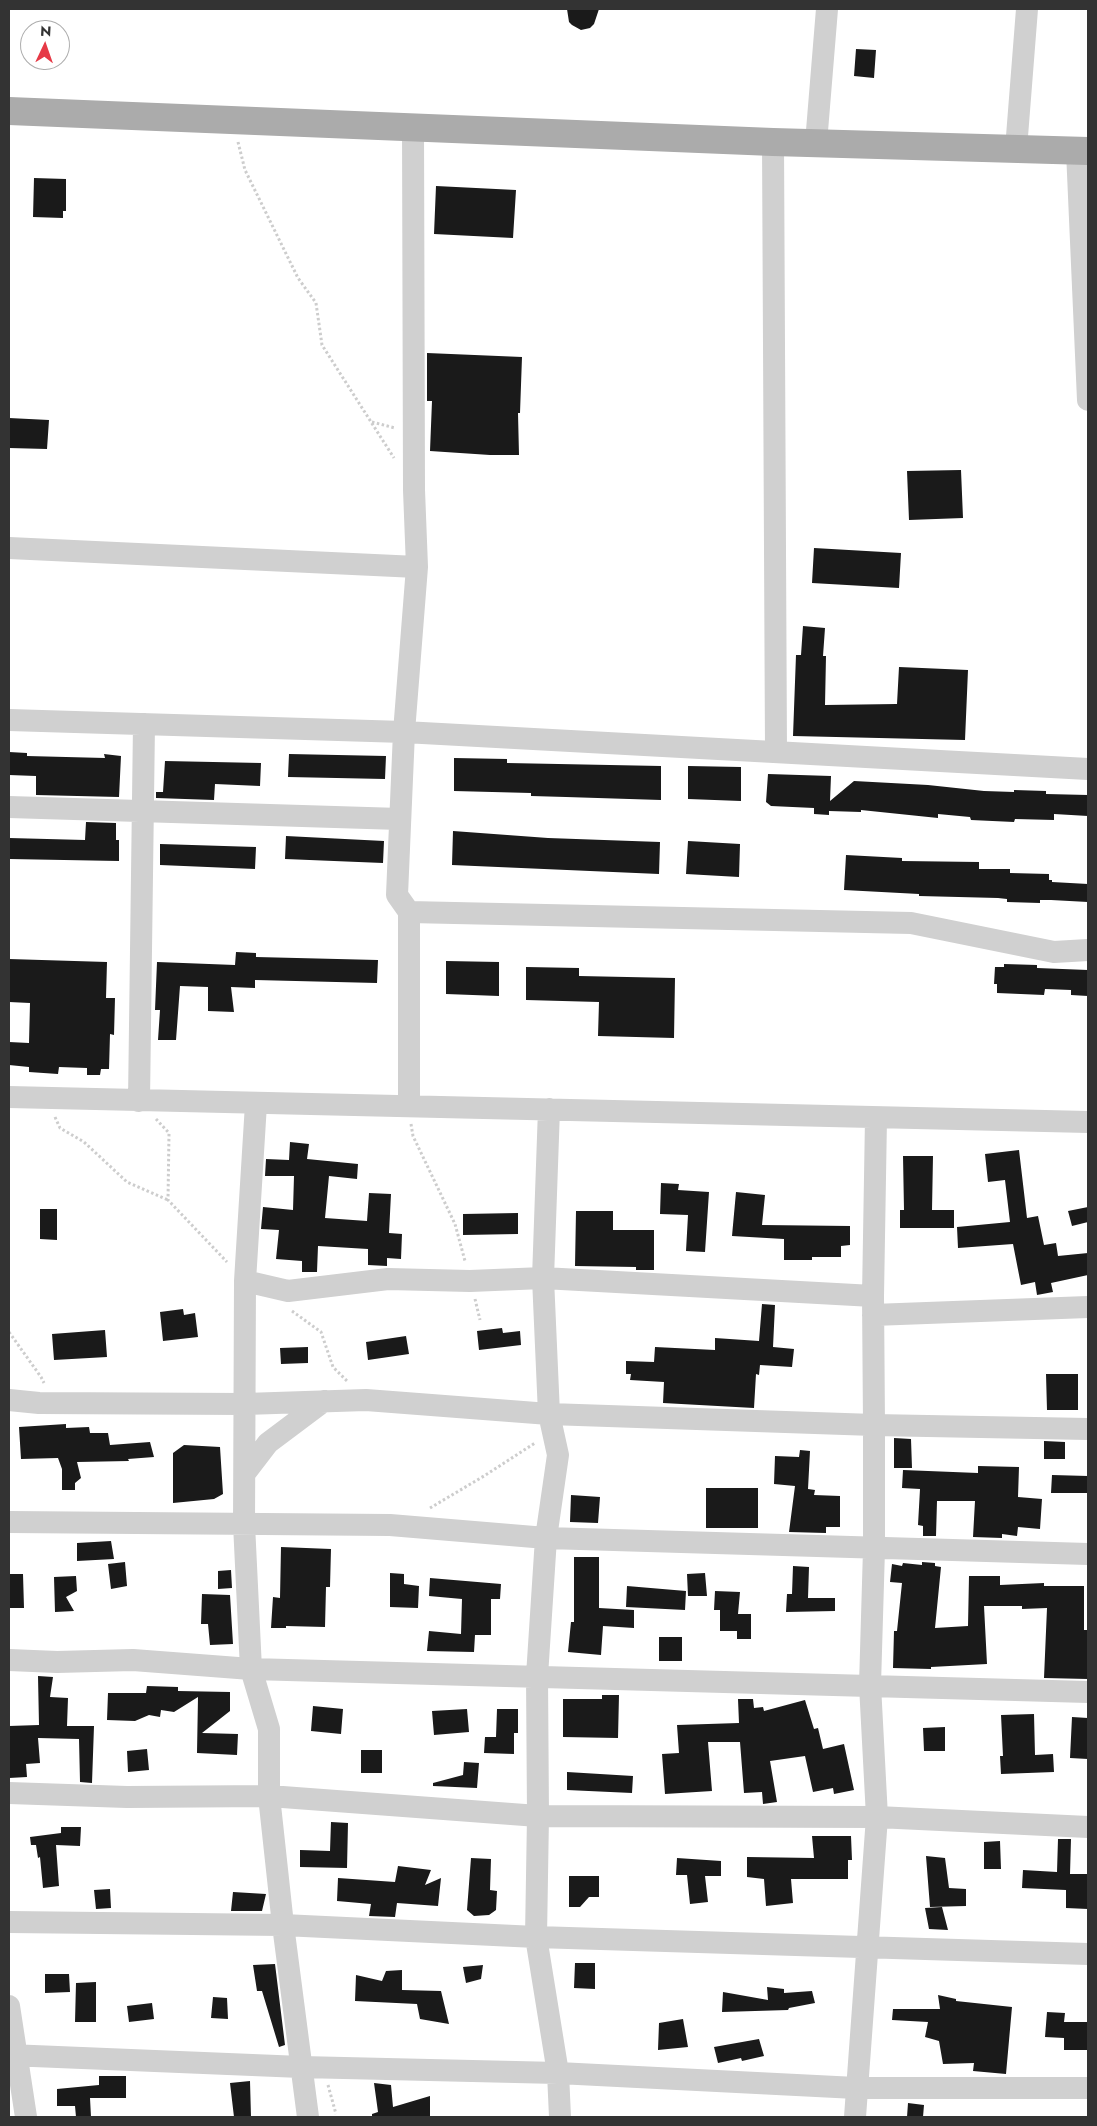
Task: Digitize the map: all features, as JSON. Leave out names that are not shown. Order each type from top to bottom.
[{"type":"main road","points":[[9,111],[773,142],[1082,151]]},
{"type":"street","points":[[816,143],[827,9]]},
{"type":"street","points":[[1016,149],[1027,9]]},
{"type":"street","points":[[409,1106],[409,912],[397,895],[404,732],[417,568],[414,490],[413,126]]},
{"type":"street","points":[[773,142],[776,751]]},
{"type":"street","points":[[1082,151],[1088,400]]},
{"type":"street","points":[[9,548],[417,568]]},
{"type":"street","points":[[9,720],[404,732],[1088,769]]},
{"type":"street","points":[[139,1100],[144,724]]},
{"type":"street","points":[[9,807],[400,819]]},
{"type":"street","points":[[409,912],[911,923],[1054,952],[1088,950]]},
{"type":"street","points":[[9,1097],[1088,1122]]},
{"type":"street","points":[[256,1104],[245,1281],[244,1524],[251,1669],[269,1728],[269,1796],[283,1925],[308,2117]]},
{"type":"street","points":[[548,1109],[543,1278],[550,1423],[558,1455],[546,1538],[537,1676],[538,1816],[536,1937],[558,2074],[560,2117]]},
{"type":"street","points":[[855,2117],[877,1817],[870,1685],[874,1549],[873,1306],[876,1118]]},
{"type":"street","points":[[245,1281],[288,1291],[388,1280],[470,1281],[543,1278],[873,1306],[1088,1307]]},
{"type":"street","points":[[9,1400],[51,1403],[245,1404],[366,1400],[550,1423],[874,1425],[1088,1430]]},
{"type":"street","points":[[245,1473],[268,1443],[324,1401]]},
{"type":"street","points":[[9,1522],[390,1525],[546,1538],[1088,1554]]},
{"type":"street","points":[[9,1660],[58,1662],[133,1660],[251,1669],[1088,1692]]},
{"type":"street","points":[[9,1793],[127,1797],[269,1796],[538,1816],[877,1817],[1088,1827]]},
{"type":"street","points":[[9,1922],[283,1925],[536,1937],[1088,1954]]},
{"type":"street","points":[[9,2006],[12,2055],[26,2117]]},
{"type":"street","points":[[12,2055],[301,2067],[558,2074],[856,2088],[1088,2088]]},
{"type":"path","points":[[232,120],[245,170],[298,278],[316,303],[322,345],[395,460]]},
{"type":"path","points":[[47,1098],[60,1128],[84,1142],[127,1182],[168,1200],[245,1281]]},
{"type":"path","points":[[139,1100],[169,1133],[168,1200]]},
{"type":"path","points":[[409,1106],[413,1136],[456,1224],[480,1320]]},
{"type":"path","points":[[287,1307],[321,1332],[333,1367],[366,1400]]},
{"type":"path","points":[[9,1332],[42,1377],[51,1403]]},
{"type":"path","points":[[424,1510],[440,1503],[484,1476],[550,1423]]},
{"type":"building","points":[[567,9],[599,9],[594,24],[590,28],[581,30],[569,22]]},
{"type":"building","points":[[856,49],[876,50],[874,78],[854,76]]},
{"type":"building","points":[[34,178],[66,179],[66,211],[63,211],[63,218],[33,217]]},
{"type":"building","points":[[436,186],[516,190],[513,238],[434,234]]},
{"type":"building","points":[[427,353],[522,357],[520,413],[518,413],[519,455],[430,451],[432,401],[427,401]]},
{"type":"building","points":[[9,418],[49,420],[47,449],[9,448]]},
{"type":"building","points":[[961,470],[963,518],[909,520],[907,471]]},
{"type":"building","points":[[814,548],[901,553],[899,588],[812,583]]},
{"type":"building","points":[[803,626],[825,628],[823,656],[826,656],[825,705],[897,704],[899,667],[968,670],[965,740],[793,736],[796,655],[801,655]]},
{"type":"building","points":[[9,752],[27,753],[27,756],[105,758],[104,754],[121,756],[119,797],[36,795],[36,776],[9,775]]},
{"type":"building","points":[[289,754],[386,756],[385,779],[288,777]]},
{"type":"building","points":[[454,758],[507,759],[507,763],[661,766],[661,800],[531,796],[531,793],[454,791]]},
{"type":"building","points":[[165,761],[261,763],[260,786],[215,784],[214,800],[156,798],[156,792],[163,792]]},
{"type":"building","points":[[688,766],[741,767],[741,801],[688,799]]},
{"type":"building","points":[[768,774],[831,776],[830,801],[854,781],[928,785],[984,791],[1046,791],[1046,794],[1088,795],[1088,816],[1054,814],[1054,820],[1015,819],[1014,822],[971,820],[970,817],[938,814],[938,818],[861,810],[861,812],[829,811],[829,815],[814,814],[814,808],[771,806],[766,802]]},
{"type":"building","points":[[86,822],[116,823],[116,840],[119,840],[119,861],[9,859],[9,838],[85,840]]},
{"type":"building","points":[[453,831],[548,838],[660,842],[659,874],[452,865]]},
{"type":"building","points":[[286,836],[384,841],[383,863],[285,859]]},
{"type":"building","points":[[688,841],[740,844],[739,877],[686,874]]},
{"type":"building","points":[[160,844],[256,847],[255,869],[160,865]]},
{"type":"building","points":[[846,855],[902,858],[902,861],[979,862],[979,869],[1010,869],[1010,873],[1049,874],[1049,880],[1052,880],[1052,882],[1088,884],[1088,902],[1040,900],[1040,903],[1007,902],[1007,899],[998,898],[919,896],[919,894],[844,890]]},
{"type":"building","points":[[236,952],[256,953],[256,957],[378,960],[377,983],[255,980],[255,988],[231,987],[234,1012],[208,1011],[208,987],[180,986],[176,1040],[158,1040],[160,1010],[155,1010],[157,962],[235,965]]},
{"type":"building","points":[[9,959],[107,962],[106,998],[115,998],[114,1035],[110,1034],[109,1069],[101,1069],[100,1075],[87,1075],[87,1068],[59,1067],[58,1074],[29,1072],[29,1067],[9,1065],[9,1042],[29,1043],[30,1003],[9,1002]]},
{"type":"building","points":[[446,961],[499,962],[499,996],[446,994]]},
{"type":"building","points":[[1004,964],[1037,965],[1037,968],[1088,970],[1088,996],[1071,995],[1071,990],[1045,989],[1044,995],[997,993],[997,984],[994,984],[995,967],[1004,967]]},
{"type":"building","points":[[526,967],[579,968],[579,976],[675,978],[674,1038],[598,1036],[599,1002],[526,1000]]},
{"type":"building","points":[[290,1142],[309,1144],[307,1159],[358,1164],[357,1179],[329,1176],[325,1218],[367,1221],[369,1193],[391,1194],[389,1233],[402,1234],[401,1259],[387,1258],[387,1266],[368,1265],[368,1249],[318,1246],[317,1272],[302,1272],[302,1261],[276,1259],[279,1230],[261,1229],[263,1207],[293,1210],[294,1176],[265,1176],[266,1159],[289,1160]]},
{"type":"building","points":[[1019,1150],[1027,1218],[1038,1216],[1044,1245],[1056,1243],[1058,1256],[1088,1253],[1088,1275],[1051,1283],[1053,1292],[1037,1295],[1035,1282],[1021,1285],[1013,1244],[958,1248],[957,1227],[1010,1222],[1005,1180],[988,1182],[985,1154]]},
{"type":"building","points":[[903,1156],[933,1156],[932,1210],[954,1210],[954,1228],[900,1228],[900,1210],[904,1210]]},
{"type":"building","points":[[661,1183],[679,1184],[678,1190],[709,1192],[705,1252],[686,1251],[688,1215],[660,1214]]},
{"type":"building","points":[[736,1192],[765,1195],[762,1225],[850,1226],[850,1245],[841,1246],[841,1257],[812,1257],[812,1260],[784,1260],[784,1239],[732,1236]]},
{"type":"building","points":[[1088,1207],[1088,1222],[1072,1226],[1068,1211]]},
{"type":"building","points":[[40,1209],[57,1209],[57,1240],[40,1239]]},
{"type":"building","points":[[576,1211],[613,1211],[613,1230],[654,1230],[654,1270],[636,1270],[636,1267],[575,1266]]},
{"type":"building","points":[[518,1213],[518,1234],[463,1235],[463,1214]]},
{"type":"building","points":[[762,1304],[775,1305],[773,1347],[794,1349],[792,1367],[760,1365],[759,1375],[756,1374],[754,1408],[663,1403],[664,1382],[630,1380],[631,1374],[626,1374],[626,1361],[654,1362],[655,1347],[715,1350],[715,1338],[759,1341]]},
{"type":"building","points":[[183,1309],[184,1315],[195,1313],[198,1337],[163,1341],[160,1312]]},
{"type":"building","points":[[502,1328],[503,1333],[520,1331],[521,1345],[479,1350],[477,1331]]},
{"type":"building","points":[[105,1330],[107,1357],[54,1360],[52,1334]]},
{"type":"building","points":[[406,1336],[409,1354],[368,1360],[366,1342]]},
{"type":"building","points":[[308,1347],[308,1363],[281,1364],[280,1348]]},
{"type":"building","points":[[1046,1374],[1078,1374],[1078,1410],[1047,1410]]},
{"type":"building","points":[[66,1424],[66,1428],[89,1427],[90,1433],[108,1433],[110,1445],[150,1442],[154,1457],[128,1459],[129,1461],[77,1462],[81,1478],[75,1483],[75,1490],[62,1490],[62,1469],[58,1458],[21,1459],[19,1427]]},
{"type":"building","points":[[894,1438],[911,1439],[912,1468],[894,1468]]},
{"type":"building","points":[[1044,1441],[1065,1442],[1065,1459],[1044,1459]]},
{"type":"building","points":[[184,1445],[220,1447],[223,1494],[214,1499],[173,1503],[173,1453]]},
{"type":"building","points":[[800,1450],[810,1451],[808,1489],[815,1490],[814,1495],[840,1496],[840,1527],[826,1527],[826,1533],[789,1532],[795,1486],[774,1484],[775,1456],[799,1457]]},
{"type":"building","points":[[978,1466],[1019,1467],[1018,1497],[1042,1499],[1040,1529],[1018,1527],[1017,1536],[1002,1534],[1002,1538],[973,1537],[975,1501],[937,1501],[936,1536],[923,1536],[923,1526],[918,1525],[920,1489],[902,1488],[903,1470],[978,1473]]},
{"type":"building","points":[[1052,1475],[1088,1476],[1088,1493],[1051,1493]]},
{"type":"building","points":[[706,1488],[758,1488],[758,1528],[706,1528]]},
{"type":"building","points":[[571,1495],[600,1497],[598,1523],[570,1522]]},
{"type":"building","points":[[111,1541],[114,1559],[77,1561],[77,1543]]},
{"type":"building","points":[[281,1547],[331,1549],[330,1587],[326,1587],[325,1627],[286,1626],[286,1628],[271,1628],[273,1597],[280,1598]]},
{"type":"building","points":[[574,1557],[599,1557],[599,1608],[634,1610],[634,1628],[603,1626],[601,1655],[568,1652],[571,1622],[574,1622]]},
{"type":"building","points":[[125,1562],[127,1586],[111,1589],[108,1564]]},
{"type":"building","points":[[922,1562],[935,1563],[935,1566],[941,1567],[935,1628],[968,1626],[969,1576],[1000,1576],[1000,1585],[1044,1583],[1044,1586],[1084,1586],[1084,1630],[1088,1630],[1088,1679],[1044,1678],[1047,1608],[1022,1609],[1022,1606],[984,1606],[987,1664],[931,1667],[931,1669],[893,1668],[894,1631],[897,1631],[902,1583],[890,1582],[892,1564],[902,1566],[903,1563],[922,1565]]},
{"type":"building","points":[[793,1566],[809,1567],[808,1598],[835,1598],[835,1611],[786,1612],[787,1594],[792,1594]]},
{"type":"building","points":[[231,1570],[232,1588],[218,1589],[218,1571]]},
{"type":"building","points":[[390,1573],[404,1574],[404,1584],[419,1586],[418,1608],[390,1607]]},
{"type":"building","points":[[705,1573],[707,1596],[688,1596],[687,1574]]},
{"type":"building","points":[[9,1574],[23,1574],[24,1608],[9,1608]]},
{"type":"building","points":[[76,1576],[77,1591],[66,1597],[74,1611],[55,1612],[54,1577]]},
{"type":"building","points":[[430,1578],[501,1584],[500,1599],[491,1599],[491,1635],[475,1635],[474,1652],[427,1651],[429,1631],[461,1634],[462,1599],[429,1596]]},
{"type":"building","points":[[627,1586],[686,1591],[685,1610],[626,1607]]},
{"type":"building","points":[[715,1591],[740,1592],[738,1614],[751,1614],[751,1639],[737,1639],[737,1631],[720,1631],[720,1610],[714,1610]]},
{"type":"building","points":[[202,1594],[230,1595],[233,1644],[210,1645],[208,1624],[201,1624]]},
{"type":"building","points":[[659,1637],[682,1637],[682,1661],[659,1661]]},
{"type":"building","points":[[38,1676],[53,1677],[50,1697],[68,1698],[67,1726],[94,1726],[92,1783],[80,1782],[79,1739],[38,1738],[40,1763],[26,1764],[27,1777],[9,1778],[9,1726],[39,1725]]},
{"type":"building","points":[[147,1686],[178,1687],[178,1691],[230,1692],[230,1711],[202,1733],[238,1734],[237,1755],[197,1753],[198,1697],[174,1712],[161,1710],[160,1717],[149,1715],[135,1721],[107,1720],[108,1693],[146,1693]]},
{"type":"building","points":[[602,1695],[619,1695],[618,1738],[563,1737],[563,1699],[602,1699]]},
{"type":"building","points":[[738,1699],[753,1699],[754,1708],[763,1707],[764,1711],[805,1700],[814,1729],[818,1728],[823,1749],[844,1744],[854,1790],[834,1794],[833,1788],[813,1792],[805,1756],[770,1761],[777,1802],[763,1804],[762,1792],[744,1793],[740,1742],[708,1742],[712,1791],[665,1794],[662,1754],[679,1753],[677,1725],[739,1723]]},
{"type":"building","points":[[313,1706],[343,1709],[341,1734],[311,1731]]},
{"type":"building","points":[[467,1709],[469,1732],[434,1735],[432,1711]]},
{"type":"building","points":[[497,1709],[518,1709],[518,1733],[514,1733],[514,1754],[484,1753],[485,1737],[496,1737]]},
{"type":"building","points":[[1034,1714],[1035,1755],[1053,1754],[1054,1772],[1001,1774],[1000,1756],[1003,1756],[1001,1715]]},
{"type":"building","points":[[1072,1717],[1088,1718],[1088,1759],[1070,1758]]},
{"type":"building","points":[[945,1727],[945,1751],[924,1751],[923,1728]]},
{"type":"building","points":[[147,1749],[149,1770],[128,1772],[127,1751]]},
{"type":"building","points":[[361,1750],[382,1750],[382,1773],[361,1773]]},
{"type":"building","points":[[464,1762],[479,1763],[477,1788],[433,1786],[433,1783],[463,1775]]},
{"type":"building","points":[[567,1772],[633,1776],[632,1793],[567,1790]]},
{"type":"building","points":[[331,1822],[348,1823],[347,1868],[300,1867],[300,1850],[330,1851]]},
{"type":"building","points":[[61,1827],[81,1827],[80,1846],[56,1845],[59,1886],[43,1888],[40,1857],[38,1858],[36,1845],[31,1845],[30,1837],[61,1833]]},
{"type":"building","points":[[812,1836],[851,1836],[852,1860],[848,1860],[848,1879],[791,1879],[793,1903],[766,1906],[764,1879],[747,1877],[747,1857],[814,1858]]},
{"type":"building","points":[[1058,1839],[1071,1839],[1070,1874],[1088,1874],[1088,1909],[1066,1908],[1066,1890],[1022,1888],[1023,1870],[1057,1872]]},
{"type":"building","points":[[1000,1841],[1001,1869],[984,1869],[984,1842]]},
{"type":"building","points":[[926,1856],[945,1858],[949,1888],[966,1889],[966,1906],[930,1907]]},
{"type":"building","points":[[471,1858],[491,1859],[490,1890],[497,1891],[496,1910],[489,1915],[474,1916],[467,1910]]},
{"type":"building","points":[[677,1858],[721,1861],[721,1876],[705,1876],[708,1902],[690,1904],[687,1875],[676,1875]]},
{"type":"building","points":[[398,1866],[431,1870],[425,1885],[441,1878],[438,1906],[397,1903],[395,1917],[369,1916],[371,1904],[337,1901],[338,1878],[395,1882]]},
{"type":"building","points":[[569,1876],[599,1876],[599,1897],[589,1897],[580,1907],[569,1907]]},
{"type":"building","points":[[110,1889],[111,1908],[96,1909],[94,1890]]},
{"type":"building","points":[[233,1892],[266,1894],[262,1911],[231,1911]]},
{"type":"building","points":[[942,1907],[948,1930],[929,1929],[925,1908]]},
{"type":"building","points":[[575,1963],[595,1963],[595,1989],[574,1988]]},
{"type":"building","points":[[275,1964],[285,2045],[279,2047],[262,1991],[257,1991],[253,1965]]},
{"type":"building","points":[[483,1965],[481,1979],[466,1983],[463,1967]]},
{"type":"building","points":[[402,1970],[402,1990],[441,1991],[449,2024],[420,2019],[417,2004],[355,2001],[356,1975],[382,1981],[386,1971]]},
{"type":"building","points":[[45,1974],[69,1974],[70,1992],[45,1993]]},
{"type":"building","points":[[96,1982],[96,2022],[75,2022],[76,1983]]},
{"type":"building","points":[[767,1987],[784,1989],[784,1993],[812,1991],[815,2003],[789,2008],[788,2010],[722,2012],[723,1992],[768,2000]]},
{"type":"building","points":[[938,1995],[956,1999],[956,2001],[1012,2007],[1006,2074],[973,2071],[974,2063],[943,2064],[939,2041],[925,2037],[928,2022],[892,2020],[893,2009],[940,2009]]},
{"type":"building","points":[[213,1997],[227,1998],[228,2019],[211,2018]]},
{"type":"building","points":[[152,2003],[154,2019],[129,2022],[127,2006]]},
{"type":"building","points":[[1047,2012],[1065,2013],[1064,2022],[1088,2022],[1088,2050],[1064,2050],[1064,2038],[1045,2037]]},
{"type":"building","points":[[683,2019],[688,2047],[658,2050],[659,2023]]},
{"type":"building","points":[[759,2039],[764,2056],[742,2061],[741,2058],[718,2063],[714,2047]]},
{"type":"building","points":[[99,2076],[126,2076],[126,2098],[90,2098],[91,2117],[76,2117],[75,2106],[57,2106],[57,2089],[99,2085]]},
{"type":"building","points":[[250,2081],[251,2117],[234,2117],[230,2083]]},
{"type":"building","points":[[374,2083],[391,2085],[393,2107],[430,2096],[430,2117],[372,2117],[372,2114],[378,2112]]},
{"type":"building","points":[[908,2103],[924,2105],[923,2117],[907,2117]]}]
